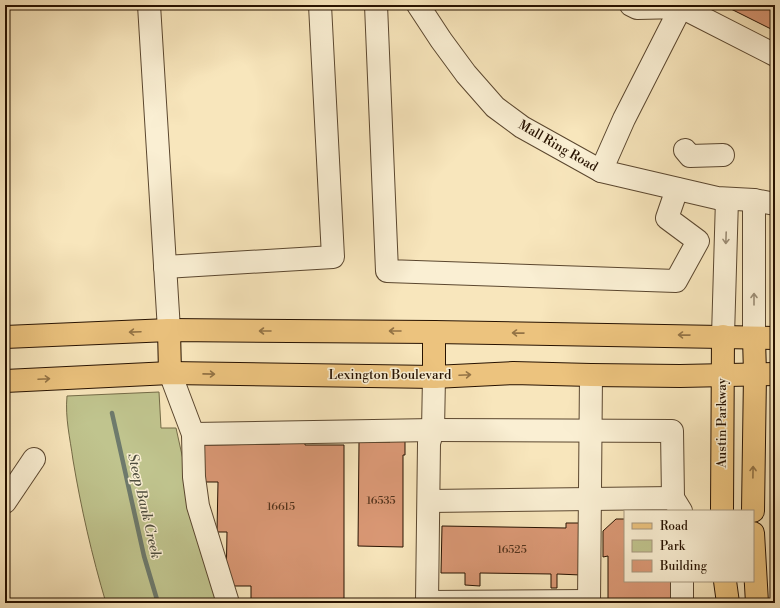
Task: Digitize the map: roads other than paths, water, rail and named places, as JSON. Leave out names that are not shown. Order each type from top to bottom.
[{"type":"main road","points":[[5,337],[169,330],[434,332],[775,338]]},
{"type":"main road","points":[[169,330],[170,373]]},
{"type":"main road","points":[[434,332],[434,377]]},
{"type":"main road","name":"Austin Parkway","points":[[722,510],[723,336]]},
{"type":"main road","points":[[753,510],[765,374],[754,338]]},
{"type":"main road","name":"Lexington Boulevard","points":[[5,381],[170,373],[434,377],[513,373],[722,376],[765,374]]},
{"type":"main road","points":[[754,550],[757,603]]},
{"type":"main road","points":[[725,582],[728,603]]},
{"type":"street","points":[[149,5],[169,330]]},
{"type":"street","points":[[165,267],[333,257],[320,5]]},
{"type":"street","points":[[376,5],[387,271],[676,282],[698,241],[667,218],[677,189]]},
{"type":"street","name":"Mall Ring Road","points":[[418,5],[466,74],[494,107],[522,127],[601,171],[717,198],[754,200],[775,204]]},
{"type":"street","points":[[631,5],[636,8],[682,6],[775,55]]},
{"type":"street","points":[[601,171],[624,119],[682,6]]},
{"type":"street","points":[[685,150],[690,156],[723,155]]},
{"type":"street","points":[[723,336],[728,199]]},
{"type":"street","points":[[754,200],[754,338]]},
{"type":"street","points":[[170,373],[193,434],[194,477],[198,506],[228,603]]},
{"type":"street","points":[[434,377],[433,430],[429,443],[427,602],[589,602],[591,375]]},
{"type":"street","points":[[193,434],[433,430],[672,432],[677,505],[590,500],[429,502]]},
{"type":"street","points":[[5,502],[34,459]]},
{"type":"street","points":[[682,582],[682,603]]},
{"type":"waterway","name":"Steep Bank Creek","points":[[112,413],[144,556],[158,603]]}]
